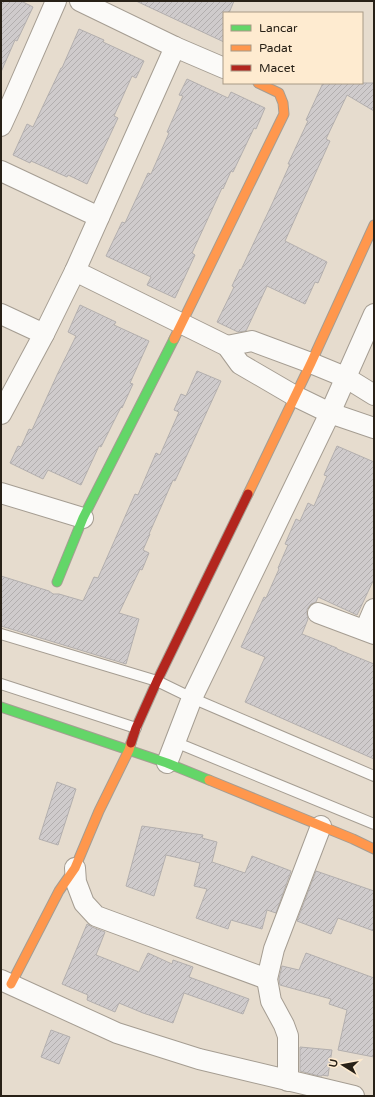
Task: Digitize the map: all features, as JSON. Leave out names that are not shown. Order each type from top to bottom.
[{"type":"street","points":[[1,126],[7,100],[56,1]]},
{"type":"street","points":[[80,1],[175,47],[223,68]]},
{"type":"street","points":[[1,414],[44,334],[75,271],[175,47]]},
{"type":"street","points":[[57,582],[83,518],[182,323],[284,114],[283,103],[279,93],[260,84]]},
{"type":"street","points":[[1,171],[99,217]]},
{"type":"street","points":[[354,1096],[199,1059],[117,1033],[6,982],[59,891],[75,868],[99,811],[129,750],[136,728],[157,681],[311,363],[374,225]]},
{"type":"street","points":[[75,271],[227,346],[240,364],[295,396],[330,413],[374,428]]},
{"type":"street","points":[[1,314],[44,334]]},
{"type":"street","points":[[167,763],[192,698],[330,413],[374,314]]},
{"type":"street","points":[[227,346],[252,341],[345,377],[374,396]]},
{"type":"street","points":[[1,493],[83,518]]},
{"type":"street","points":[[318,613],[369,632],[374,609]]},
{"type":"street","points":[[1,707],[167,763],[374,849]]},
{"type":"street","points":[[288,1080],[288,1036],[284,1025],[271,1001],[267,979],[274,949],[321,826]]},
{"type":"street","points":[[75,868],[76,882],[84,903],[96,916],[267,979]]},
{"type":"lane","points":[[1,634],[157,681],[192,698],[374,776]]},
{"type":"lane","points":[[1,684],[136,728]]},
{"type":"lane","points":[[175,742],[374,824]]},
{"type":"building","points":[[1,1],[21,1],[33,7],[17,41],[15,40],[1,72]]},
{"type":"building","points":[[136,1],[234,1],[229,12],[223,12],[223,42]]},
{"type":"building","points":[[79,29],[144,61],[136,78],[132,76],[114,116],[118,118],[87,184],[68,175],[67,177],[31,161],[30,163],[13,155],[27,124],[33,127]]},
{"type":"building","points":[[187,79],[228,98],[231,92],[265,108],[256,129],[254,128],[233,172],[231,171],[223,189],[222,188],[192,253],[195,255],[175,298],[147,285],[151,277],[106,256],[122,222],[125,223],[148,173],[151,174],[169,133],[167,132],[183,96],[179,95]]},
{"type":"building","points":[[374,83],[374,111],[347,95],[326,139],[330,141],[285,241],[327,262],[318,283],[315,282],[305,304],[267,286],[246,331],[238,332],[217,322],[234,287],[232,286],[240,269],[241,270],[290,164],[288,164],[308,121],[306,120],[323,84]]},
{"type":"building","points":[[80,305],[116,322],[114,325],[149,341],[130,383],[133,384],[122,408],[121,407],[101,447],[99,446],[81,485],[48,470],[43,479],[10,463],[18,446],[21,447],[29,429],[32,430],[76,336],[68,332]]},
{"type":"building","points":[[197,371],[221,381],[175,481],[173,480],[149,534],[143,550],[149,553],[142,570],[140,569],[119,613],[139,619],[126,664],[1,626],[1,576],[49,591],[53,594],[59,594],[83,601],[94,577],[98,578],[135,494],[138,495],[156,453],[160,455],[179,412],[174,410],[181,394],[186,396]]},
{"type":"building","points":[[337,446],[374,462],[374,579],[357,615],[318,597],[316,602],[311,604],[307,609],[308,619],[302,634],[374,664],[374,759],[245,702],[265,657],[241,647],[264,597],[266,598],[279,569],[278,568],[288,545],[285,544],[296,519],[300,521],[308,503],[314,506],[327,476],[324,475]]},
{"type":"building","points":[[57,782],[76,789],[58,845],[39,839]]},
{"type":"building","points":[[142,826],[203,835],[202,838],[217,842],[212,862],[245,873],[252,856],[291,871],[276,913],[267,910],[262,929],[231,920],[228,929],[196,918],[207,889],[194,886],[200,863],[166,855],[154,896],[126,886]]},
{"type":"building","points":[[316,871],[374,891],[374,931],[338,918],[331,934],[297,921]]},
{"type":"building","points":[[87,924],[105,932],[96,955],[139,972],[148,953],[172,964],[173,960],[193,967],[189,977],[249,999],[243,1014],[184,993],[173,1023],[119,1003],[115,1012],[87,1000],[88,995],[62,984]]},
{"type":"building","points":[[306,953],[374,978],[374,1057],[338,1050],[347,1010],[329,1004],[331,999],[280,985],[279,979],[282,966],[299,970]]},
{"type":"building","points":[[51,1030],[70,1037],[59,1064],[41,1057]]},
{"type":"building","points":[[300,1047],[332,1050],[328,1076],[319,1076],[300,1071]]},
{"type":"traffic: fast","points":[[57,582],[83,518],[174,339]]},
{"type":"traffic: fast","points":[[1,707],[167,763],[209,780]]},
{"type":"traffic: slow","points":[[174,339],[284,114],[283,103],[279,93],[260,84]]},
{"type":"traffic: slow","points":[[248,494],[311,363],[374,225]]},
{"type":"traffic: slow","points":[[11,984],[59,891],[75,868],[99,811],[131,743]]},
{"type":"traffic: slow","points":[[209,780],[374,849]]},
{"type":"traffic: jam","points":[[131,743],[157,681],[248,494]]}]
